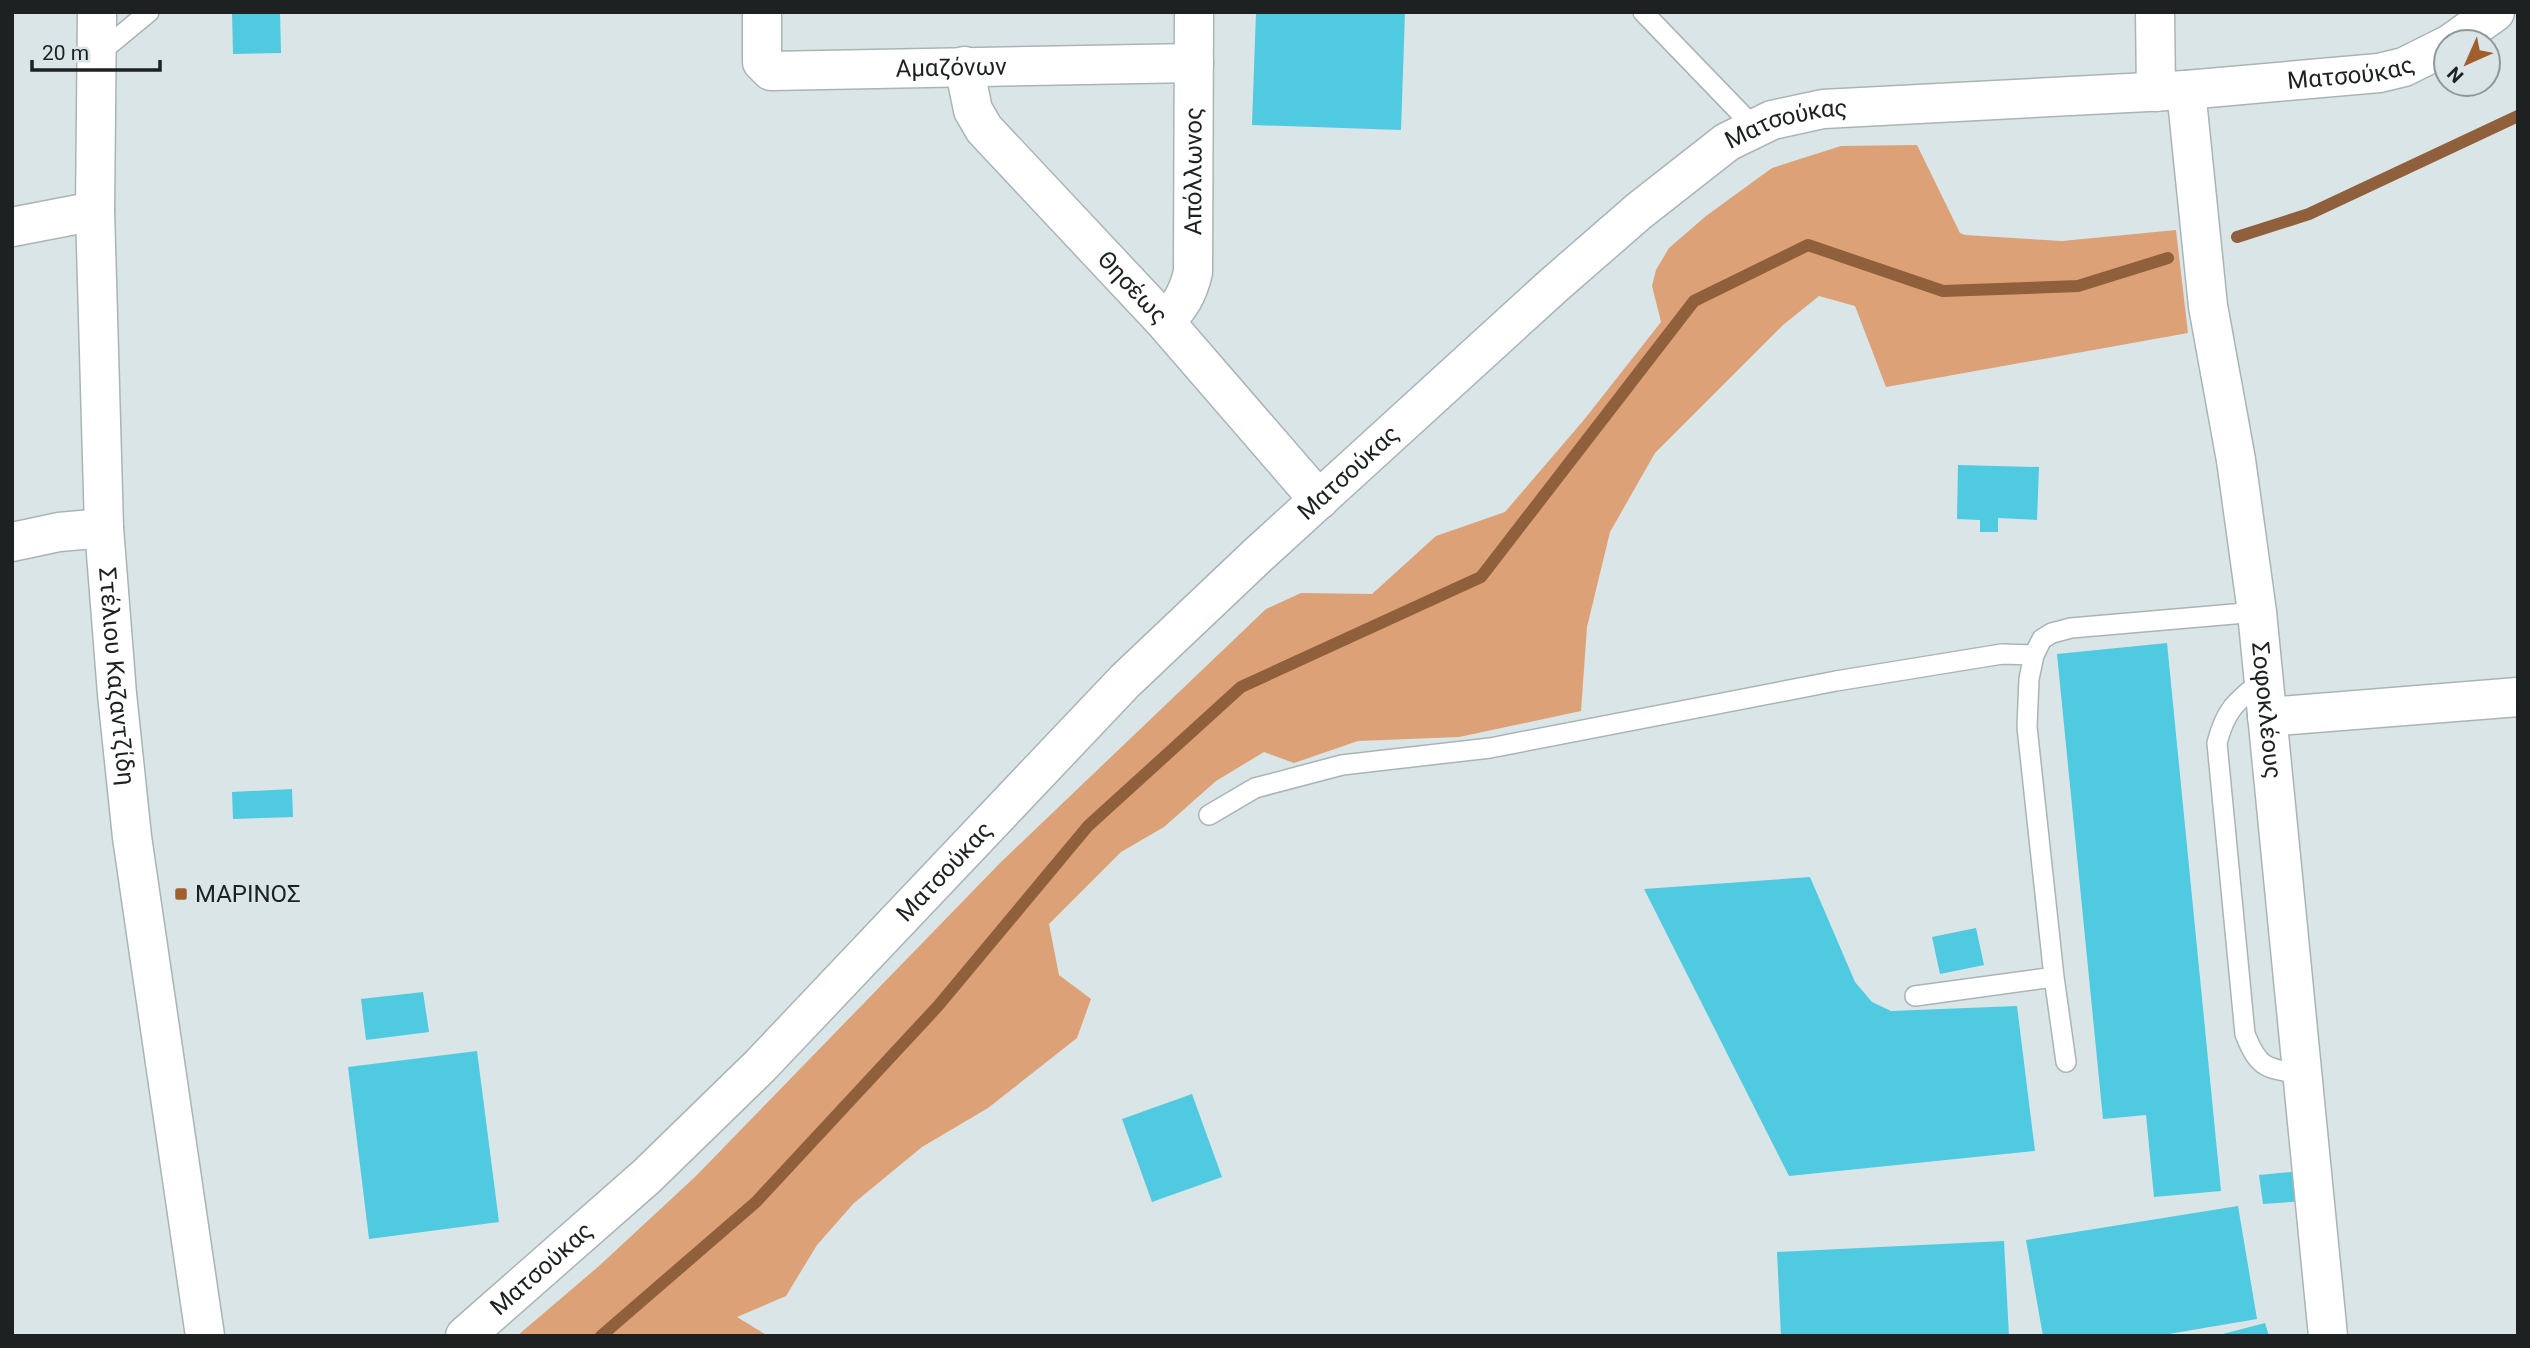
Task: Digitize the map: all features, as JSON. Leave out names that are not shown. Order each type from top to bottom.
[{"type":"street","name":"Στέλιου Καζαντζίδη","points":[[97,12],[95,211],[104,528],[117,694],[132,838],[205,1336]]},
{"type":"street","name":"Αμαζόνων","points":[[762,12],[762,62],[771,71],[1194,63]]},
{"type":"street","name":"Απόλλωνος","points":[[1165,322],[1189,291],[1193,272],[1194,12]]},
{"type":"street","name":"Σοφοκλέους","points":[[2155,12],[2236,460],[2257,612],[2329,1336]]},
{"type":"street","points":[[2472,28],[2495,12]]},
{"type":"street","name":"Ματσούκας","points":[[465,1336],[647,1176],[741,1084],[1125,681],[1319,500],[1639,211],[1700,162],[1754,127],[1796,113],[1823,109],[2171,91],[2379,73],[2404,67],[2432,53]]},
{"type":"street","name":"Θησέως","points":[[964,66],[973,110],[984,129],[1165,322],[1319,500]]},
{"type":"street","points":[[12,227],[95,211]]},
{"type":"street","points":[[12,542],[59,532],[104,528]]},
{"type":"street","points":[[2267,717],[2518,696]]},
{"type":"lane","points":[[97,55],[149,12]]},
{"type":"lane","points":[[1643,12],[1754,127]]},
{"type":"lane","points":[[2066,1062],[2027,727],[2029,679],[2034,655],[2042,639],[2071,628],[2257,612]]},
{"type":"lane","points":[[1209,815],[1255,788],[1342,765],[1490,748],[1836,681],[2002,654],[2034,655]]},
{"type":"lane","points":[[2264,680],[2234,704],[2222,721],[2217,743],[2243,1020],[2245,1034],[2254,1056],[2270,1069],[2301,1074]]},
{"type":"lane","points":[[1915,996],[2054,977]]},
{"type":"shaded area","points":[[1917,145],[1960,233],[1965,235],[2062,241],[2176,230],[2188,333],[1886,387],[1855,306],[1819,296],[1783,325],[1655,453],[1610,532],[1587,627],[1581,711],[1459,737],[1358,741],[1294,763],[1264,752],[1216,781],[1164,827],[1121,852],[1049,924],[1059,975],[1091,999],[1077,1038],[988,1108],[922,1147],[854,1203],[817,1245],[786,1296],[737,1317],[768,1336],[517,1336],[599,1266],[696,1176],[1001,862],[1266,609],[1301,593],[1372,594],[1436,536],[1505,512],[1583,421],[1661,322],[1652,286],[1656,270],[1669,248],[1706,216],[1772,168],[1841,146]]},
{"type":"building","points":[[232,12],[280,12],[281,53],[233,54]]},
{"type":"building","points":[[1256,12],[1405,12],[1401,130],[1252,125]]},
{"type":"building","points":[[1958,465],[2039,467],[2037,520],[1998,518],[1998,532],[1980,532],[1980,520],[1957,519]]},
{"type":"building","points":[[2167,643],[2221,1191],[2154,1197],[2146,1115],[2103,1119],[2057,654]]},
{"type":"building","points":[[292,789],[293,817],[233,819],[232,792]]},
{"type":"building","points":[[1810,877],[1855,982],[1872,1002],[1891,1011],[2017,1006],[2035,1151],[1789,1176],[1644,889]]},
{"type":"building","points":[[1976,928],[1984,965],[1940,974],[1932,937]]},
{"type":"building","points":[[423,992],[429,1032],[366,1040],[361,999]]},
{"type":"building","points":[[477,1051],[499,1222],[369,1239],[348,1067]]},
{"type":"building","points":[[1192,1094],[1222,1177],[1152,1202],[1122,1119]]},
{"type":"building","points":[[2301,1171],[2304,1201],[2263,1204],[2259,1175]]},
{"type":"building","points":[[2238,1206],[2257,1319],[2157,1336],[2043,1336],[2026,1240]]},
{"type":"building","points":[[2004,1241],[2009,1336],[1781,1336],[1777,1252]]},
{"type":"building","points":[[2265,1323],[2269,1336],[2219,1336],[2219,1335]]},
{"type":"waterway","points":[[2237,237],[2309,214],[2518,116]]},
{"type":"waterway","points":[[601,1336],[756,1202],[938,1006],[1088,826],[1241,687],[1481,577],[1694,301],[1808,245],[1943,291],[2078,286],[2168,258]]},
{"type":"place","name":"ΜΑΡΙΝΟΣ","points":[[181,894]]}]
